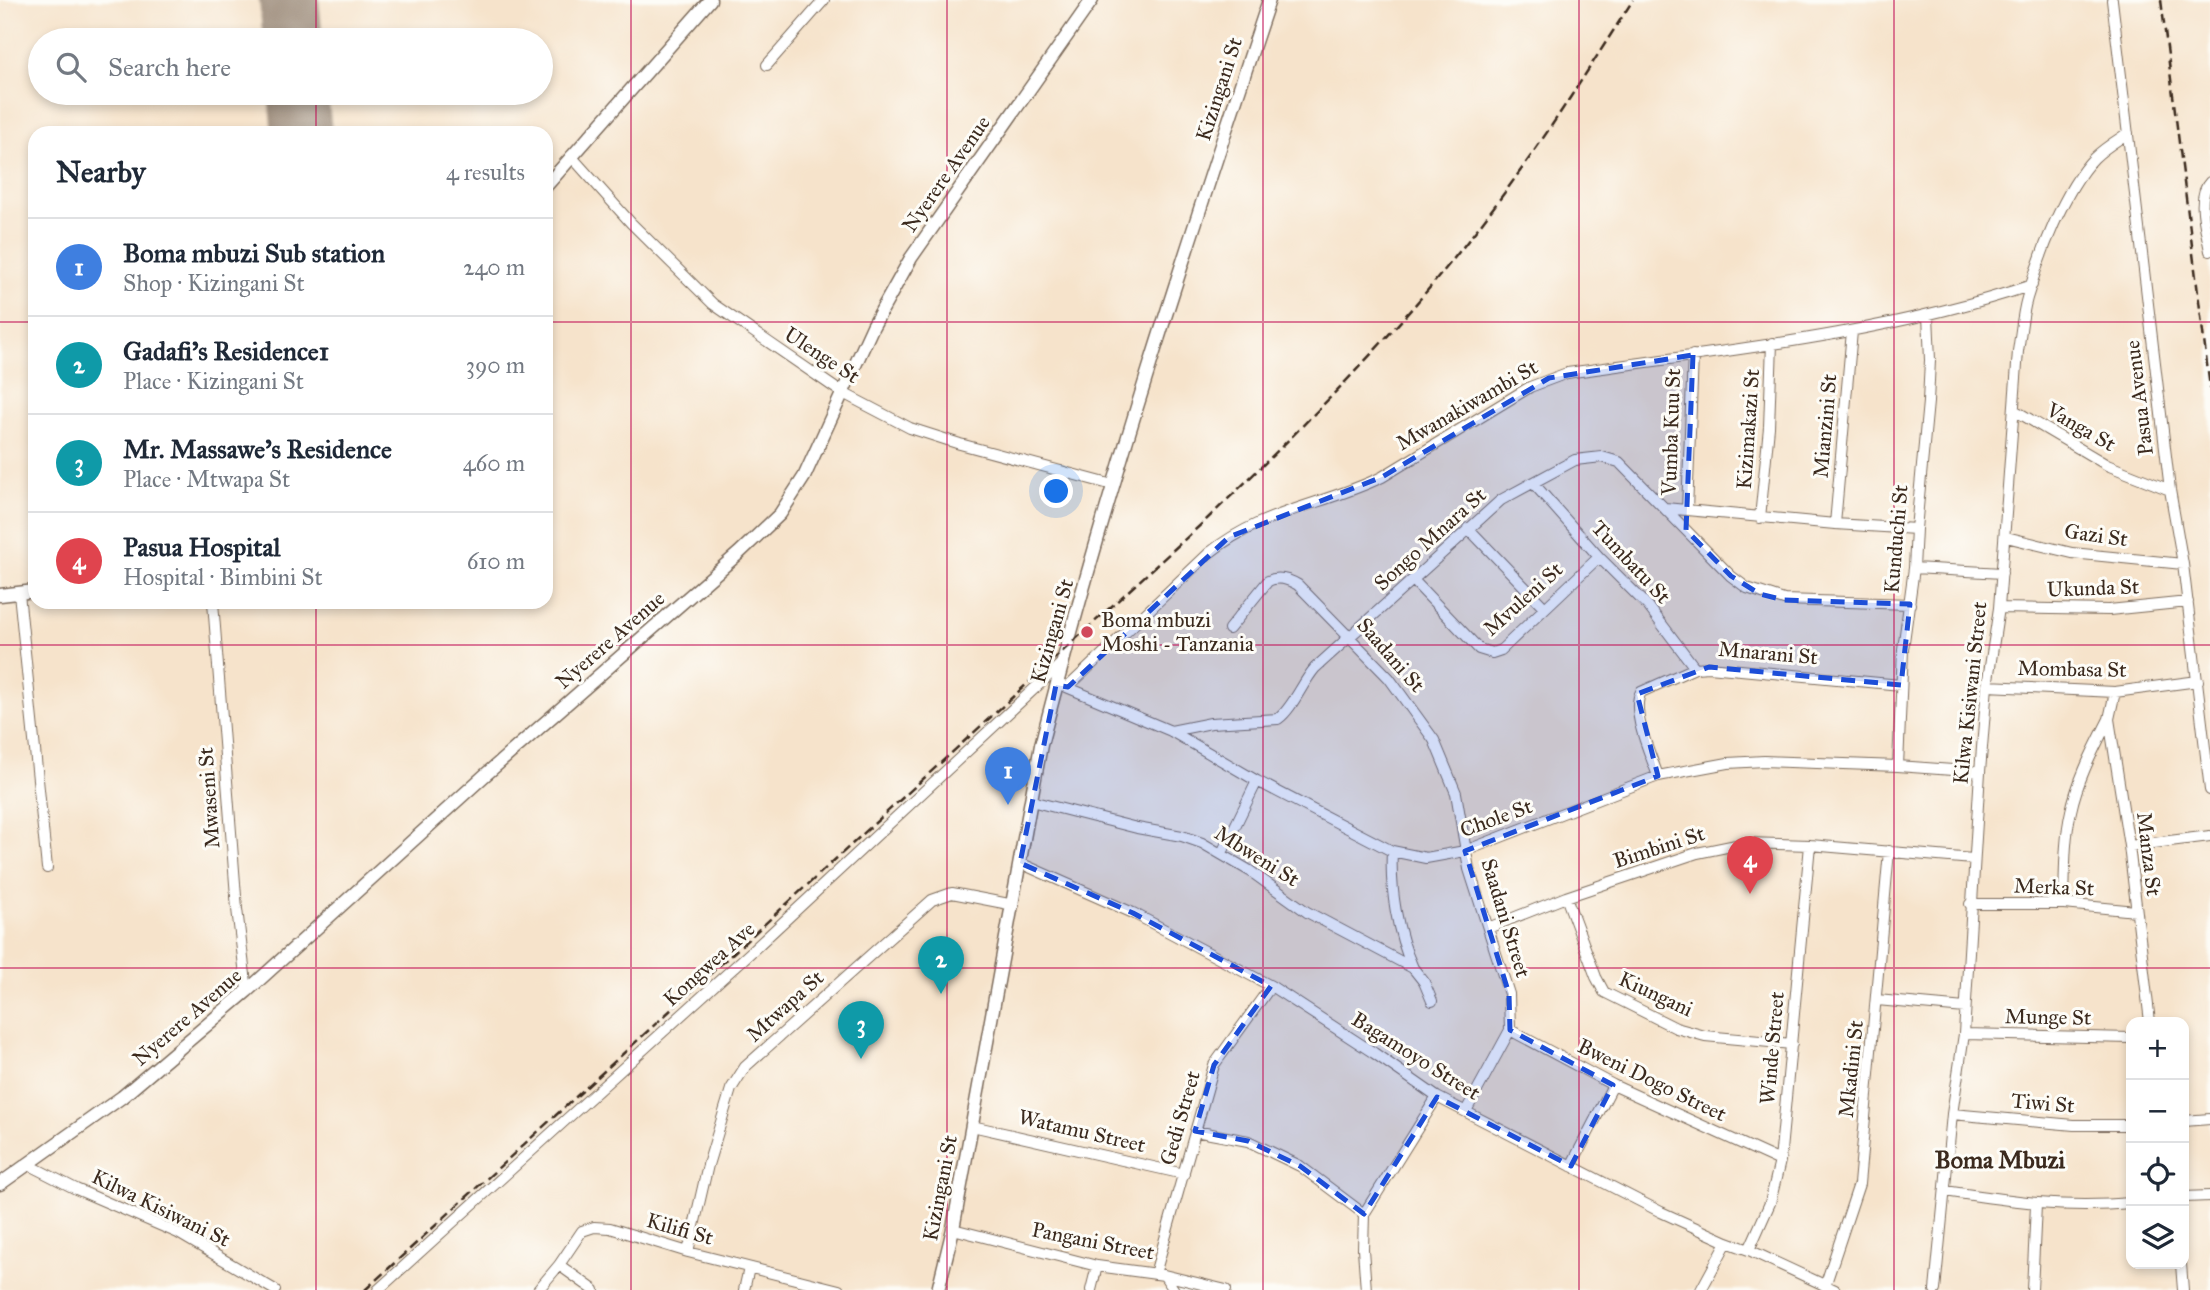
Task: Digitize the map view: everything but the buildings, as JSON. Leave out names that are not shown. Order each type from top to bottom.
[{"type":"street","points":[[553,178],[710,0]]},
{"type":"street","points":[[767,65],[824,0]]},
{"type":"street","name":"Nyerere Avenue","points":[[1,1183],[122,1097],[247,991],[484,776],[780,514],[804,477],[873,326],[911,258],[1092,0]]},
{"type":"street","name":"Kizingani St","points":[[938,1290],[953,1229],[1041,745],[1062,686],[1063,662],[1113,485],[1269,0]]},
{"type":"street","name":"Pasua Avenue","points":[[2112,0],[2170,490],[2183,564],[2210,790]]},
{"type":"street","name":"Kilwa Kisiwani Street","points":[[1935,1290],[1952,1114],[1964,1034],[1973,859],[1987,686],[2003,573],[2018,351],[2027,298],[2046,244],[2076,184],[2091,161],[2107,146],[2128,133]]},
{"type":"street","name":"Ulenge St","points":[[571,156],[631,223],[713,304],[841,392],[910,428],[1113,485]]},
{"type":"street","points":[[2210,182],[2205,187],[2203,200],[2210,251]]},
{"type":"street","name":"Mwanakiwambi St","points":[[1062,686],[1228,537],[1295,507],[1361,487],[1382,477],[1549,378],[1567,373],[1852,331],[1975,304],[2032,285]]},
{"type":"street","name":"Kunduchi St","points":[[1898,766],[1903,649],[1914,568],[1928,402],[1928,315]]},
{"type":"street","name":"Mianzini St","points":[[1835,524],[1852,331]]},
{"type":"street","name":"Kizimakazi St","points":[[1760,518],[1769,428],[1772,343]]},
{"type":"street","name":"Vumba Kuu St","points":[[1687,510],[1693,355]]},
{"type":"street","name":"Vanga St","points":[[2014,411],[2107,465],[2170,490]]},
{"type":"street","name":"Songo Mnara St","points":[[1171,731],[1211,723],[1278,719],[1290,707],[1298,689],[1315,668],[1468,528],[1501,500],[1575,460],[1602,457],[1619,462],[1731,576],[1760,594],[1784,600],[1910,604]]},
{"type":"street","name":"Tumbatu St","points":[[1534,484],[1647,606],[1695,668]]},
{"type":"street","points":[[1665,508],[1916,529]]},
{"type":"street","points":[[1468,528],[1545,607]]},
{"type":"street","name":"Gazi St","points":[[2006,537],[2072,553],[2183,564]]},
{"type":"street","name":"Mvuleni St","points":[[1413,580],[1479,649],[1492,653],[1501,650],[1599,556]]},
{"type":"street","points":[[1914,568],[2003,573]]},
{"type":"street","name":"Saadani St","points":[[1228,629],[1268,581],[1274,578],[1298,585],[1389,678],[1434,740],[1456,793],[1465,850]]},
{"type":"street","points":[[0,595],[28,592]]},
{"type":"street","points":[[19,593],[47,867]]},
{"type":"street","name":"Ukunda St","points":[[1999,608],[2109,610],[2188,602]]},
{"type":"street","name":"Mwaseni St","points":[[215,609],[237,909],[247,991]]},
{"type":"street","name":"Kongwea Ave","points":[[378,1290],[760,943],[1063,662]]},
{"type":"street","name":"Mnarani St","points":[[1658,776],[1637,713],[1637,700],[1641,692],[1695,668],[1709,667],[1901,685]]},
{"type":"street","name":"Mombasa St","points":[[1987,686],[2115,692],[2198,681]]},
{"type":"street","name":"Chole St","points":[[1062,686],[1171,731],[1257,781],[1392,851],[1426,858],[1465,850],[1658,776],[1728,763],[1764,761],[1980,772]]},
{"type":"street","name":"Manza St","points":[[2115,692],[2109,719],[2129,846],[2149,1017]]},
{"type":"street","points":[[2064,904],[2066,845],[2071,811],[2083,771],[2109,719]]},
{"type":"street","points":[[1222,853],[1257,781]]},
{"type":"street","name":"Mbweni St","points":[[1031,801],[1137,828],[1182,836],[1222,853],[1307,912],[1413,968]]},
{"type":"street","points":[[2129,846],[2210,836]]},
{"type":"street","name":"Bimbini St","points":[[1488,928],[1566,897],[1697,853],[1746,842],[1973,859]]},
{"type":"street","name":"Winde Street","points":[[1749,1250],[1770,1203],[1780,1161],[1810,845]]},
{"type":"street","name":"Saadani Street","points":[[1465,850],[1509,993],[1510,1030]]},
{"type":"street","points":[[1392,851],[1391,867],[1406,954],[1432,1000]]},
{"type":"street","name":"Mkadini St","points":[[1830,1288],[1859,1184],[1889,851]]},
{"type":"street","name":"Bagamoyo Street","points":[[1020,863],[1133,913],[1271,986],[1437,1097],[1727,1242],[1830,1288]]},
{"type":"street","name":"Mtwapa St","points":[[688,1252],[708,1165],[731,1089],[745,1067],[932,900],[952,893],[1014,905]]},
{"type":"street","name":"Kiungani","points":[[1566,897],[1604,992],[1676,1028],[1705,1036],[1792,1044]]},
{"type":"street","name":"Merka St","points":[[1970,904],[2064,904],[2136,911]]},
{"type":"street","name":"Gedi Street","points":[[1160,1274],[1212,1073],[1220,1054],[1271,986]]},
{"type":"street","points":[[1877,1000],[1965,1008]]},
{"type":"street","points":[[1466,1111],[1510,1030]]},
{"type":"street","name":"Bweni Dogo Street","points":[[1510,1030],[1613,1085],[1780,1161]]},
{"type":"street","name":"Munge St","points":[[1964,1034],[2126,1038]]},
{"type":"street","points":[[1571,1166],[1613,1085]]},
{"type":"street","points":[[1366,1290],[1364,1214],[1437,1097]]},
{"type":"street","name":"Tiwi St","points":[[1952,1114],[2074,1125],[2126,1125]]},
{"type":"street","points":[[2189,1121],[2210,1119]]},
{"type":"street","name":"Watamu Street","points":[[972,1126],[1184,1174]]},
{"type":"street","points":[[1195,1131],[1248,1141],[1300,1166],[1364,1214]]},
{"type":"street","name":"Kilwa Kisiwani St","points":[[29,1165],[76,1189],[177,1233],[275,1290]]},
{"type":"street","points":[[1945,1191],[2036,1205],[2085,1207],[2126,1203]]},
{"type":"street","points":[[2189,1197],[2210,1196]]},
{"type":"street","points":[[2032,1290],[2036,1205]]},
{"type":"street","name":"Kilifi St","points":[[538,1290],[582,1231],[594,1227],[610,1228],[688,1252],[839,1290]]},
{"type":"street","name":"Pangani Street","points":[[953,1229],[1097,1266],[1160,1274],[1226,1290]]},
{"type":"street","points":[[1701,1290],[1727,1242]]},
{"type":"street","points":[[559,1265],[594,1290]]},
{"type":"street","points":[[1091,1290],[1097,1266]]},
{"type":"street","points":[[744,1290],[750,1268]]},
{"type":"street","points":[[2181,1269],[2183,1290]]},
{"type":"street","points":[[1160,1274],[1174,1290]]},
{"type":"highlighted area","points":[[1693,355],[1686,530],[1731,576],[1760,594],[1784,600],[1910,604],[1901,685],[1709,667],[1637,694],[1658,776],[1465,851],[1509,994],[1510,1030],[1613,1085],[1571,1166],[1437,1097],[1364,1214],[1300,1166],[1248,1141],[1195,1131],[1214,1065],[1271,986],[1133,913],[1020,863],[1056,685],[1068,687],[1229,537],[1382,477],[1549,378]]},
{"type":"runway","points":[[289,0],[292,28]]},
{"type":"runway","points":[[299,105],[301,126]]},
{"type":"railway","points":[[365,1290],[1207,519],[1318,410],[1422,296],[1507,190],[1633,0]]},
{"type":"railway","points":[[2161,0],[2210,388]]},
{"type":"place","name":"Boma mbuzi Moshi - Tanzania","points":[[1087,632]]},
{"type":"place","name":"Boma mbuzi Sub station","points":[[1008,805]]},
{"type":"place","name":"Pasua Hospital","points":[[1750,894]]},
{"type":"place","name":"Gadafi's Residence1","points":[[941,994]]},
{"type":"place","name":"Mr. Massawe's Residence","points":[[861,1059]]},
{"type":"district","name":"Boma Mbuzi","points":[[2000,1160]]}]
